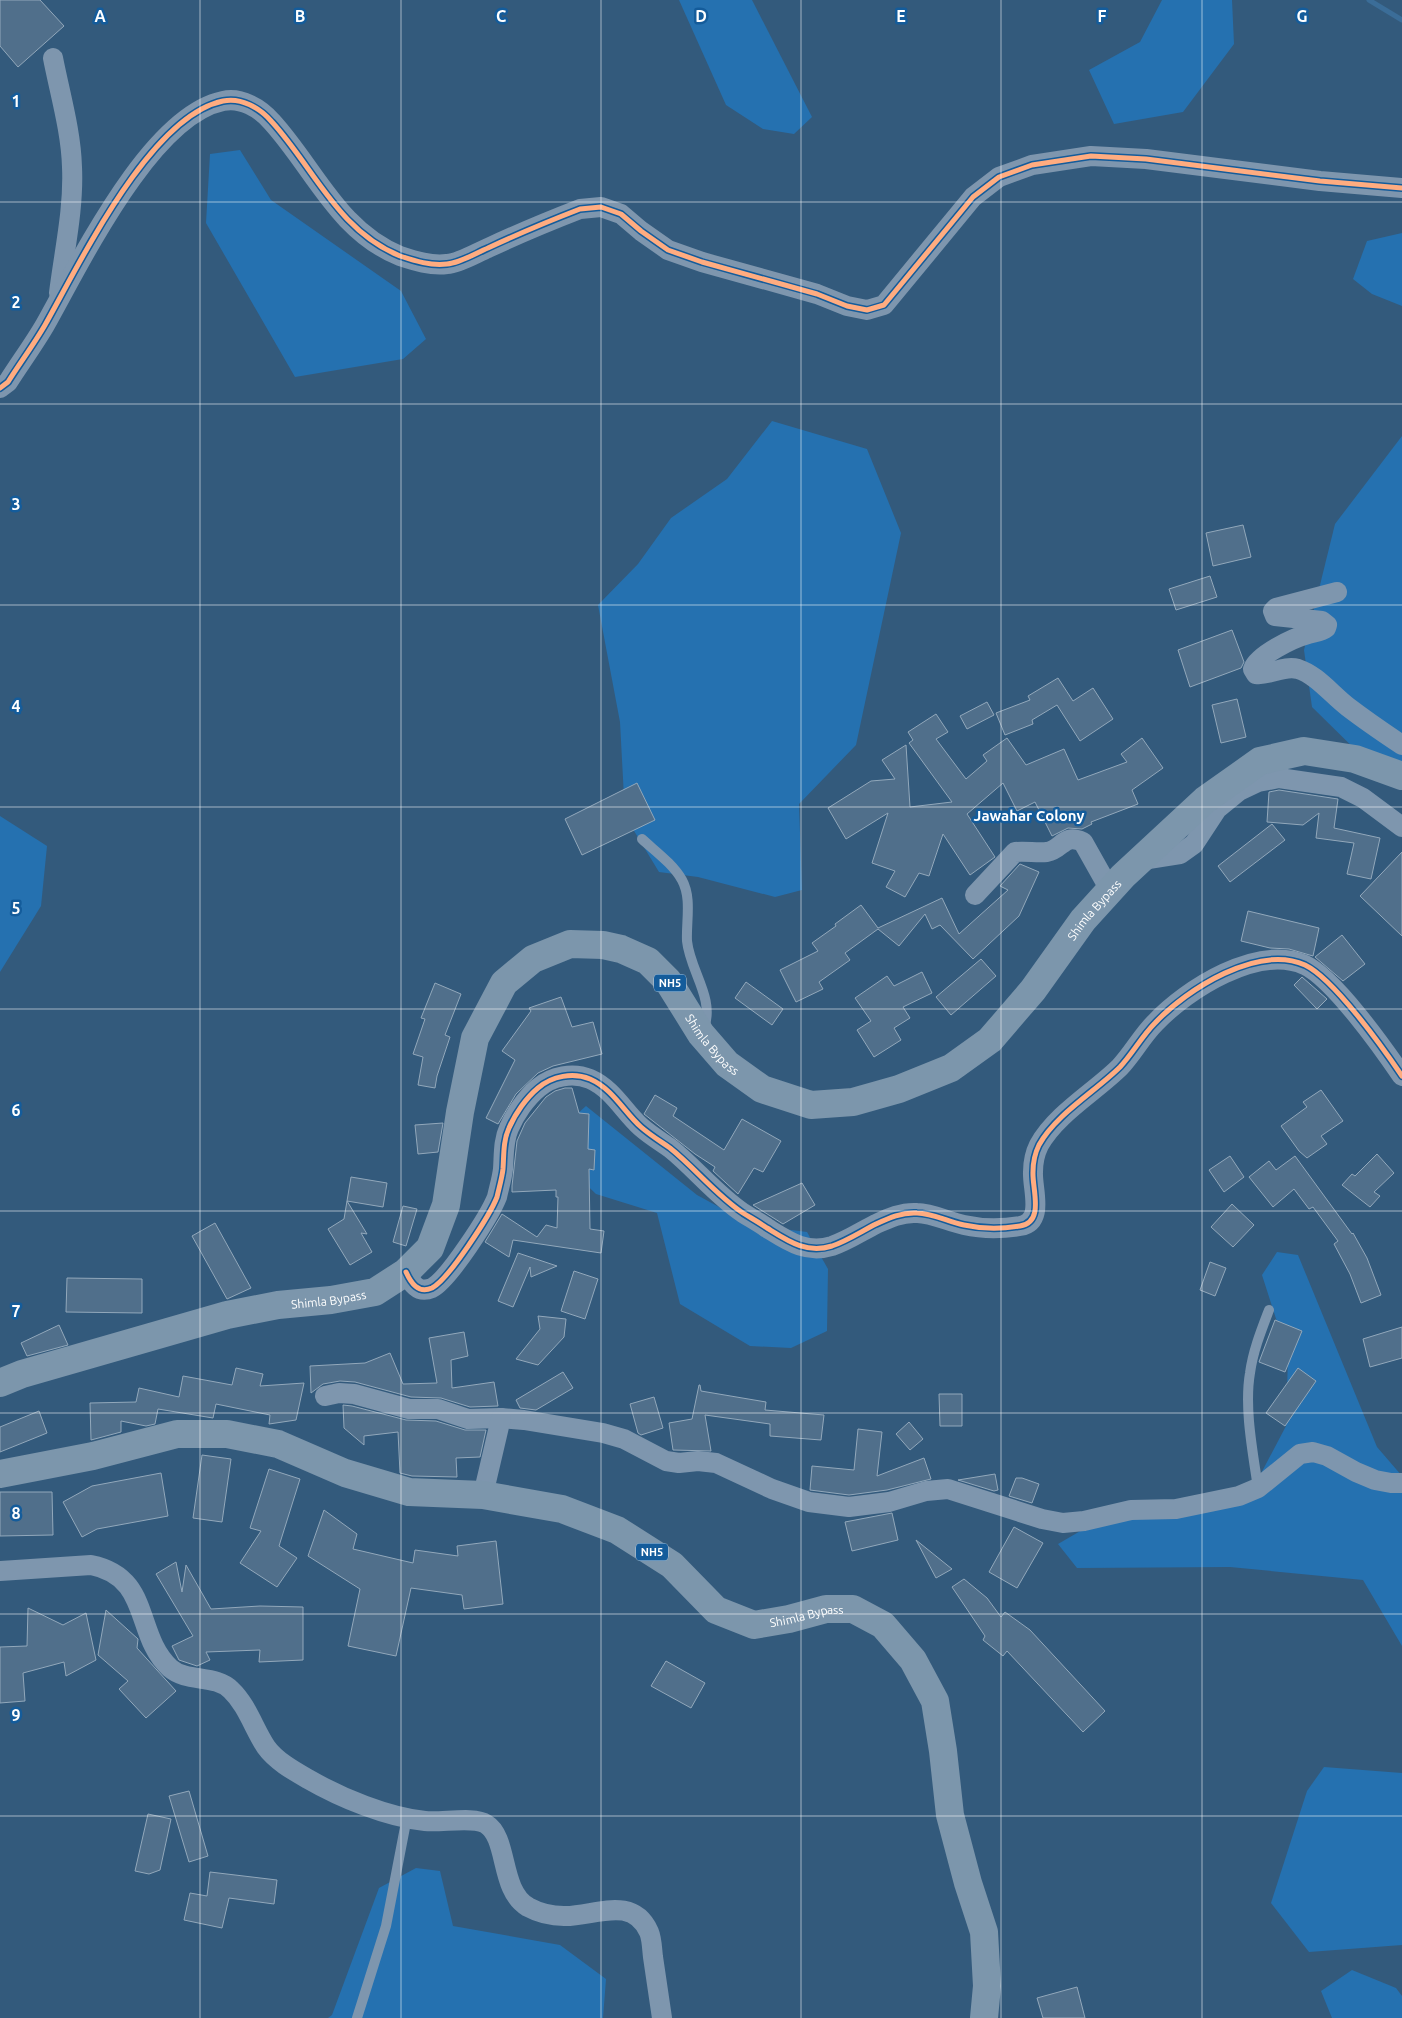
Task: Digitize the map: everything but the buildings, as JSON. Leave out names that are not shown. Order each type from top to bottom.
[{"type":"highway","name":"Shimla Bypass","points":[[0,1383],[22,1374],[227,1315],[278,1305],[330,1300],[376,1292],[406,1272],[430,1248],[446,1205],[460,1112],[475,1038],[504,983],[533,959],[570,944],[603,945],[621,949],[648,961],[668,980],[701,1034],[726,1064],[762,1089],[810,1105],[853,1102],[900,1089],[951,1068],[990,1040],[1033,990],[1083,920],[1110,890],[1205,800],[1260,761],[1304,750],[1355,758],[1402,776]]},
{"type":"highway","name":"Shimla Bypass","points":[[0,1474],[93,1456],[177,1434],[227,1434],[278,1444],[345,1473],[409,1492],[483,1495],[562,1509],[617,1530],[672,1564],[716,1610],[754,1624],[789,1619],[826,1609],[853,1609],[883,1625],[913,1660],[935,1701],[950,1815],[968,1884],[984,1932],[987,1986],[984,2018]]},
{"type":"street","points":[[53,58],[66,123],[72,168],[69,214],[57,302]]},
{"type":"street","points":[[0,388],[8,382],[108,213],[142,162],[176,126],[203,107],[224,100],[241,101],[258,109],[272,122],[332,204],[360,232],[390,252],[416,262],[448,264],[580,208],[601,207],[621,214],[668,250],[702,262],[818,294],[847,306],[867,310],[884,305],[973,197],[999,177],[1032,165],[1091,156],[1146,159],[1320,182],[1402,188]]},
{"type":"street","points":[[1336,592],[1276,608],[1273,611],[1274,616],[1322,621],[1325,623],[1326,628],[1291,640],[1274,650],[1255,666],[1253,670],[1256,674],[1261,675],[1287,668],[1299,670],[1312,676],[1347,707],[1402,745]]},
{"type":"street","points":[[1142,860],[1180,854],[1194,844],[1217,809],[1239,791],[1258,782],[1279,778],[1341,787],[1363,798],[1402,827]]},
{"type":"street","points":[[975,895],[1015,852],[1049,852],[1069,839],[1083,842],[1110,890]]},
{"type":"street","points":[[406,1272],[412,1285],[421,1289],[431,1288],[443,1279],[480,1230],[496,1200],[503,1173],[504,1145],[508,1129],[520,1109],[538,1088],[556,1077],[574,1075],[592,1080],[610,1092],[640,1126],[670,1148],[741,1212],[787,1242],[808,1248],[831,1247],[894,1216],[918,1213],[984,1229],[1024,1226],[1031,1222],[1035,1215],[1036,1206],[1033,1172],[1034,1155],[1041,1141],[1091,1091],[1118,1069],[1154,1025],[1176,1004],[1205,984],[1236,968],[1256,962],[1283,960],[1306,966],[1322,978],[1348,1004],[1402,1076]]},
{"type":"street","points":[[325,1396],[339,1393],[354,1394],[410,1409],[438,1409],[468,1419],[501,1418],[524,1420],[603,1433],[624,1439],[666,1460],[679,1463],[698,1461],[716,1463],[772,1489],[809,1502],[848,1506],[888,1502],[926,1491],[948,1488],[1042,1519],[1063,1523],[1131,1510],[1176,1509],[1239,1496],[1258,1488],[1300,1454],[1313,1452],[1327,1456],[1375,1480],[1402,1483]]},
{"type":"street","points":[[483,1495],[501,1418]]},
{"type":"street","points":[[0,1571],[91,1565],[117,1574],[131,1589],[147,1630],[161,1657],[171,1669],[186,1676],[222,1683],[232,1690],[267,1748],[282,1763],[344,1797],[384,1811],[424,1821],[474,1820],[486,1824],[496,1835],[515,1895],[526,1906],[543,1914],[565,1916],[611,1909],[630,1912],[642,1920],[650,1934],[662,2018]]},
{"type":"lane","points":[[642,839],[682,880],[687,897],[689,950],[692,966],[705,996],[708,1011],[701,1034]]},
{"type":"lane","points":[[1258,1488],[1249,1416],[1249,1374],[1256,1345],[1269,1310]]},
{"type":"lane","points":[[357,2018],[386,1926],[407,1817]]},
{"type":"shaded area","points":[[679,0],[752,0],[812,117],[794,134],[763,129],[726,105]]},
{"type":"shaded area","points":[[1162,0],[1232,0],[1234,44],[1183,112],[1114,124],[1089,70],[1140,42]]},
{"type":"shaded area","points":[[240,150],[271,200],[401,291],[426,339],[403,359],[295,377],[206,223],[210,154]]},
{"type":"shaded area","points":[[1402,233],[1402,306],[1372,294],[1353,279],[1367,241]]},
{"type":"shaded area","points":[[772,421],[867,449],[901,533],[856,745],[799,804],[802,890],[775,897],[698,877],[659,872],[625,816],[620,722],[598,605],[638,564],[671,518],[727,479]]},
{"type":"shaded area","points":[[1402,436],[1402,772],[1370,764],[1312,707],[1304,650],[1335,524]]},
{"type":"shaded area","points":[[0,816],[47,846],[41,906],[0,972]]},
{"type":"shaded area","points":[[586,1106],[697,1195],[752,1225],[807,1232],[828,1269],[827,1331],[791,1348],[750,1346],[680,1304],[657,1213],[596,1194],[567,1166],[567,1123]]},
{"type":"shaded area","points":[[1277,1252],[1298,1255],[1377,1447],[1402,1476],[1402,1646],[1363,1580],[1230,1567],[1077,1568],[1058,1544],[1089,1526],[1256,1483],[1286,1426],[1288,1356],[1262,1275]]},
{"type":"shaded area","points":[[1324,1767],[1402,1773],[1402,1945],[1309,1952],[1271,1903],[1307,1791]]},
{"type":"shaded area","points":[[416,1868],[440,1871],[453,1926],[560,1945],[606,1979],[603,2018],[328,2018],[332,2015],[379,1888]]},
{"type":"shaded area","points":[[1352,1970],[1396,1988],[1402,1996],[1402,2018],[1332,2018],[1321,1991]]},
{"type":"waterway","points":[[1369,0],[1402,20]]},
{"type":"cycle path","points":[[0,388],[8,382],[45,325],[97,231],[144,162],[169,134],[196,112],[230,100],[243,102],[262,112],[287,140],[343,215],[378,245],[406,258],[429,264],[452,263],[463,260],[580,209],[601,207],[621,214],[668,250],[702,262],[817,294],[847,306],[867,310],[884,305],[973,197],[999,177],[1032,165],[1091,156],[1146,159],[1320,181],[1402,188]]},
{"type":"cycle path","points":[[406,1272],[410,1280],[423,1290],[432,1288],[448,1273],[478,1231],[497,1197],[503,1172],[506,1138],[514,1117],[525,1101],[538,1088],[563,1076],[583,1077],[598,1083],[612,1095],[641,1127],[670,1148],[733,1206],[790,1242],[814,1248],[838,1244],[881,1222],[906,1213],[929,1214],[964,1225],[985,1228],[1013,1227],[1028,1223],[1035,1212],[1036,1204],[1033,1172],[1034,1158],[1039,1145],[1055,1123],[1120,1067],[1150,1028],[1169,1010],[1204,984],[1224,973],[1245,965],[1266,960],[1286,960],[1305,965],[1317,973],[1330,984],[1357,1015],[1402,1076]]},
{"type":"district","name":"Jawahar Colony","points":[[1029,815]]}]
